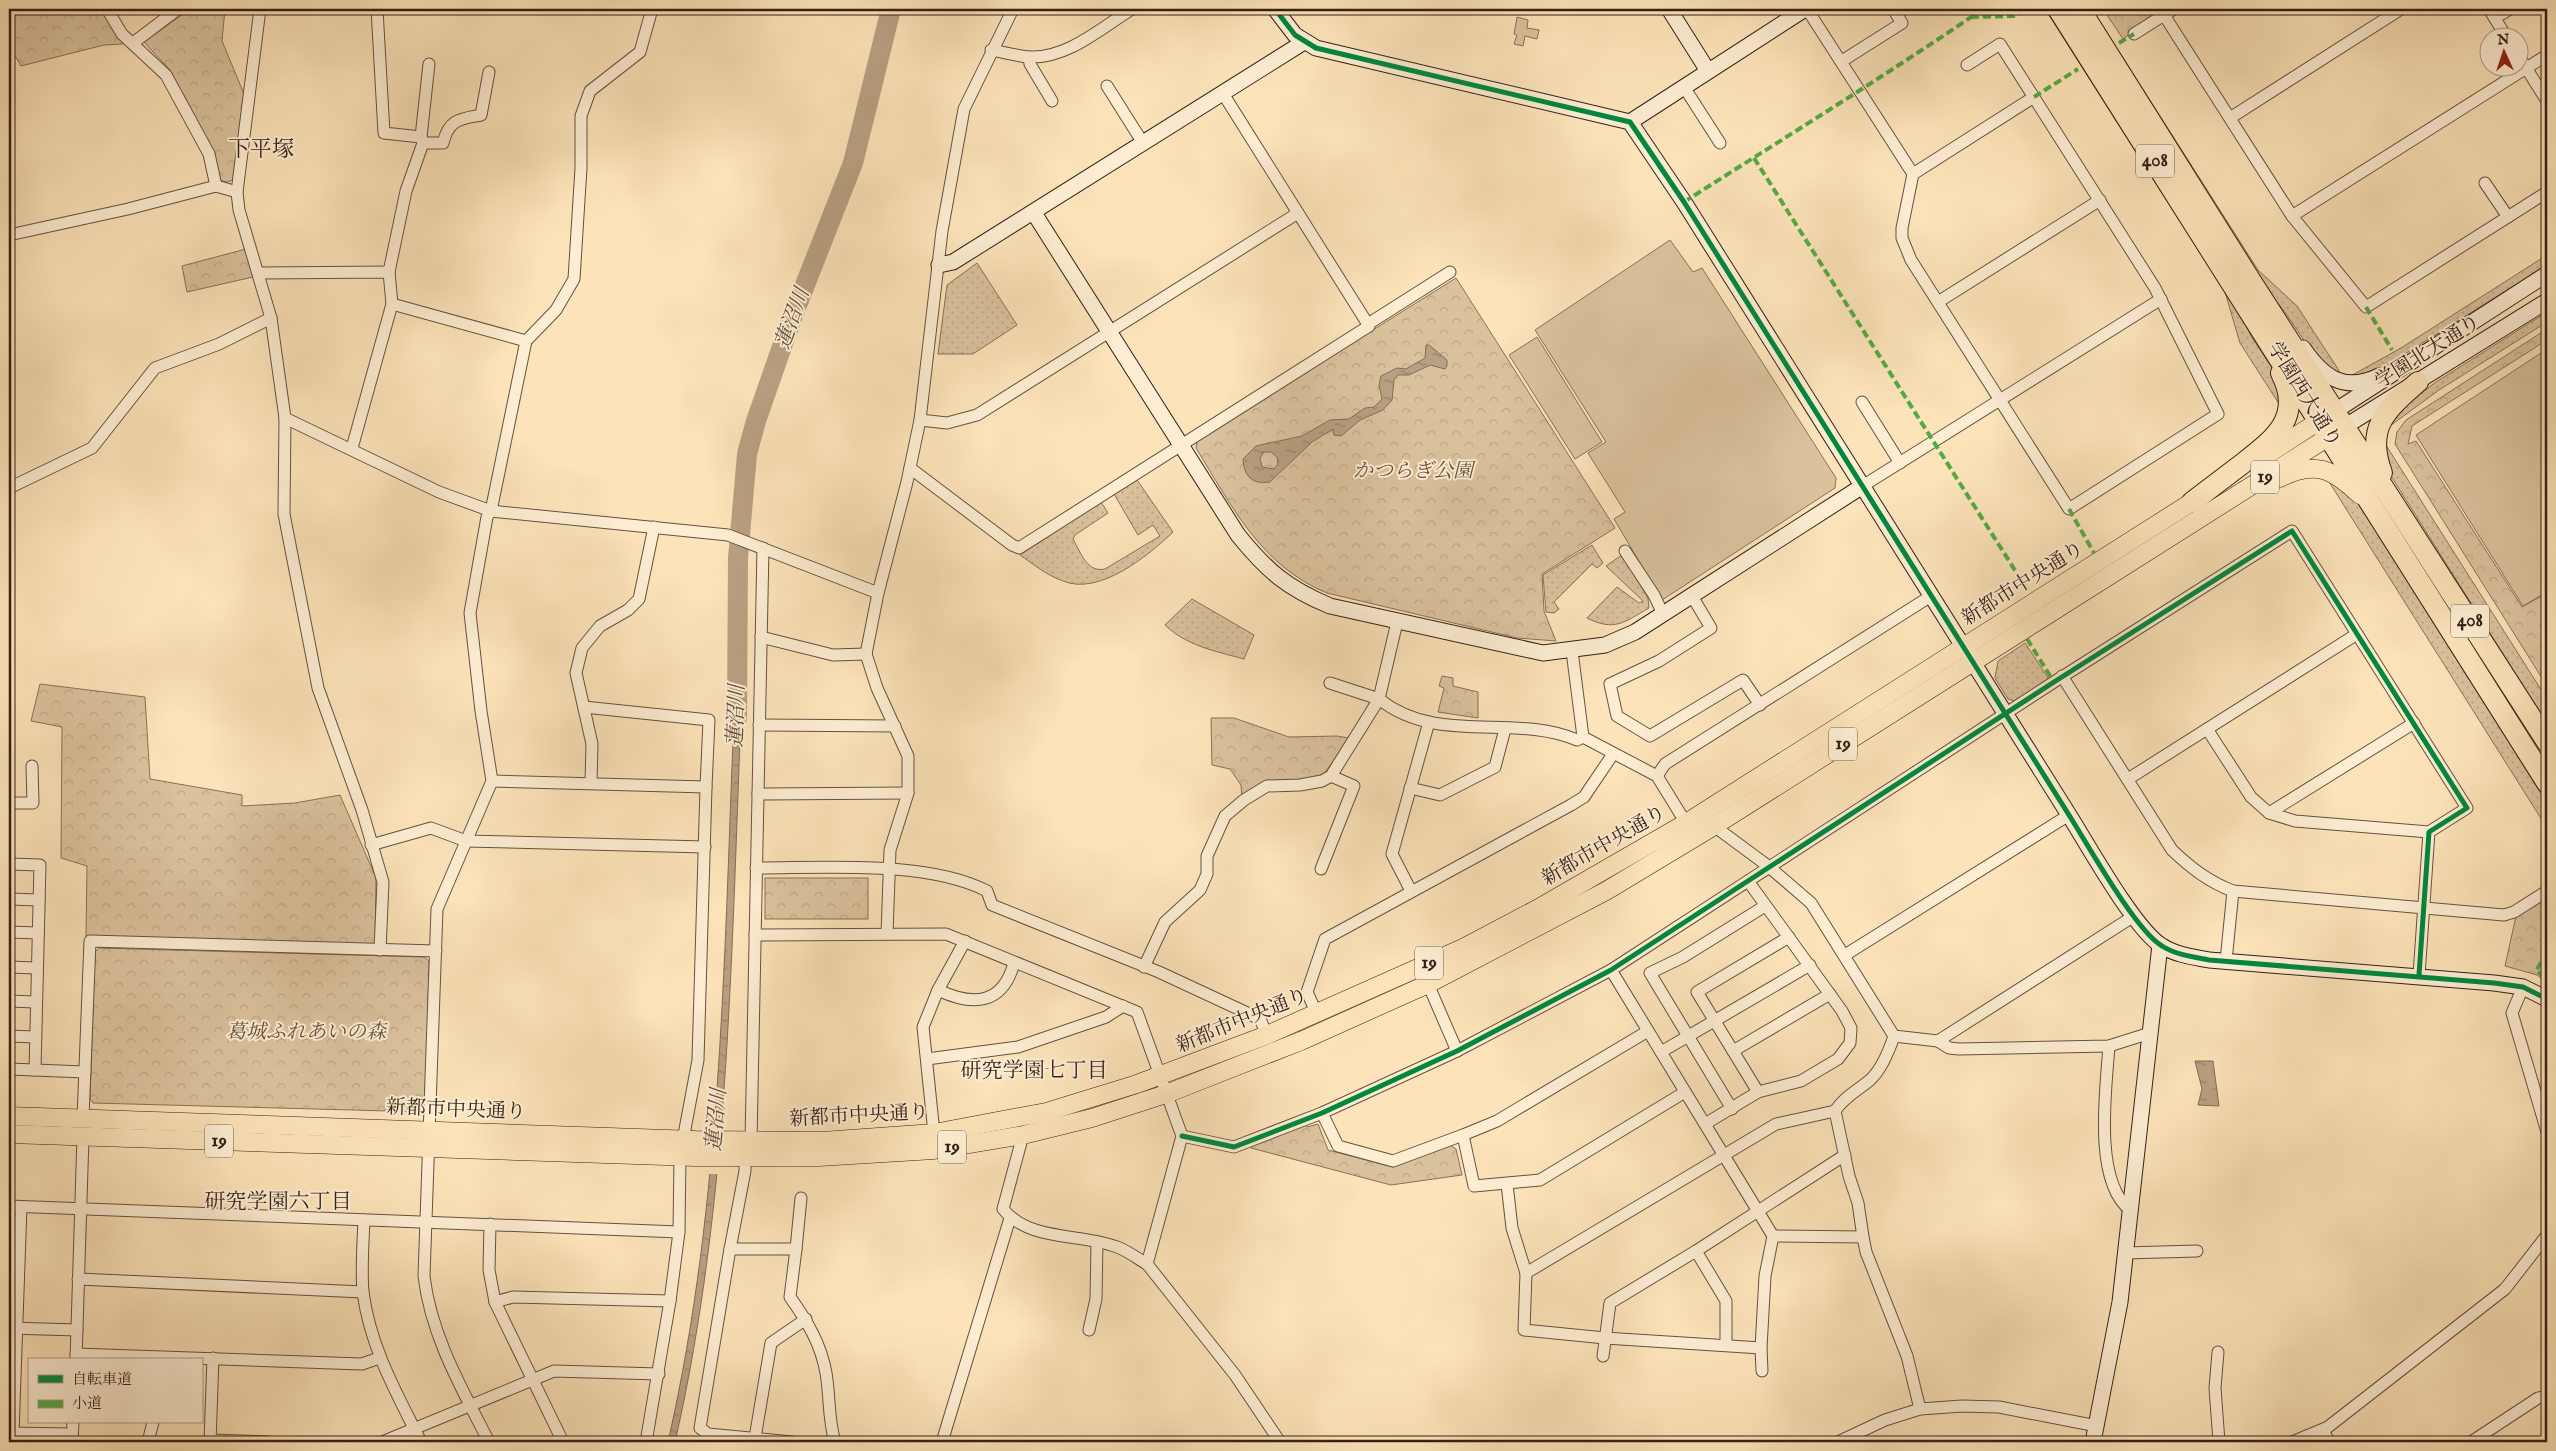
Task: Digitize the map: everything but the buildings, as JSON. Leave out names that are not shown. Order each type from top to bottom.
[{"type":"highway","name":"学園西大通り","points":[[2058,9],[2260,310],[2333,423],[2392,500],[2547,742]]},
{"type":"highway","name":"学園西大通り","points":[[2080,9],[2260,310]]},
{"type":"highway","points":[[2197,510],[2270,443],[2282,429],[2288,415],[2289,387],[2258,336],[2260,310]]},
{"type":"highway","points":[[2392,500],[2377,460],[2376,434],[2381,418],[2418,382]]},
{"type":"highway","name":"学園西大通り","points":[[2333,423],[2373,507],[2547,783]]},
{"type":"main road","name":"新都市中央通り","points":[[9,1116],[83,1118],[430,1139],[740,1149],[819,1157],[934,1150],[1024,1135],[1092,1118],[1166,1094],[1301,1041],[1428,984],[1606,891],[1714,826],[1972,662],[2197,510],[2333,423]]},
{"type":"main road","points":[[2197,510],[2301,469],[2322,469],[2335,474],[2373,507]]},
{"type":"main road","name":"新都市中央通り","points":[[740,1149],[934,1133],[1046,1112],[1160,1076],[1317,1014],[1463,948],[1537,910],[1686,822],[1963,647],[2197,510]]},
{"type":"main road","name":"新都市中央通り","points":[[9,1134],[430,1139]]},
{"type":"street","points":[[107,9],[122,34],[166,75],[209,154],[216,186]]},
{"type":"street","points":[[132,43],[178,9]]},
{"type":"street","points":[[260,9],[237,192],[239,210],[271,318],[285,418],[284,514],[318,688],[362,810],[383,882],[380,950]]},
{"type":"street","points":[[376,9],[384,133],[443,143],[452,123],[460,118],[481,115],[490,72]]},
{"type":"street","points":[[489,1442],[440,1341],[430,1310],[424,1276],[437,909],[492,781],[481,711],[470,613],[487,517],[491,511],[526,341],[556,310],[574,279],[581,168],[582,116],[590,91],[640,52],[652,9]]},
{"type":"street","points":[[887,934],[890,850],[908,793],[908,756],[876,688],[866,654],[878,593],[910,468],[920,420],[942,231],[964,109],[991,50],[1013,9]]},
{"type":"street","points":[[991,50],[1029,57],[1052,55],[1066,50],[1132,9]]},
{"type":"street","points":[[1669,9],[1708,71]]},
{"type":"street","points":[[1630,122],[1806,9],[1913,174],[1902,238],[1911,260],[2068,509],[2218,414],[2161,299],[2000,44],[1967,65]]},
{"type":"street","points":[[1842,62],[1902,23],[1893,9]]},
{"type":"street","points":[[2378,9],[2385,19]]},
{"type":"street","points":[[2230,118],[2401,9]]},
{"type":"street","points":[[2501,28],[2492,13],[2510,9]]},
{"type":"street","points":[[1278,10],[1295,35],[1304,42],[1335,53],[1630,122],[1684,202],[1861,488],[2134,916],[2160,945],[2192,957],[2226,962],[2419,975],[2523,987],[2547,999]]},
{"type":"street","points":[[2134,34],[2169,12],[2230,118],[2292,216],[2366,307],[2547,192]]},
{"type":"street","points":[[939,265],[954,262],[1304,42]]},
{"type":"street","points":[[2528,66],[2547,54]]},
{"type":"street","points":[[1029,57],[1030,64],[1052,101]]},
{"type":"street","points":[[352,448],[392,304],[389,272],[406,191],[422,140],[429,64]]},
{"type":"street","points":[[2528,70],[2547,101]]},
{"type":"street","points":[[2292,216],[2509,78]]},
{"type":"street","points":[[1107,86],[1143,143]]},
{"type":"street","points":[[1684,87],[1720,143]]},
{"type":"street","points":[[1222,92],[1368,324]]},
{"type":"street","points":[[1913,174],[2034,97]]},
{"type":"street","points":[[2485,183],[2508,217]]},
{"type":"street","points":[[9,235],[128,209],[216,186],[237,192]]},
{"type":"street","points":[[1938,302],[2100,200]]},
{"type":"street","points":[[1034,213],[1238,535],[1251,552],[1286,584],[1299,593],[1330,606],[1543,653],[1604,645],[1620,639],[1692,596],[2161,299]]},
{"type":"street","points":[[920,420],[947,423],[977,415],[1298,213]]},
{"type":"street","points":[[259,273],[389,272]]},
{"type":"street","points":[[910,468],[1012,545],[1019,548],[1369,326],[1368,324],[1450,272]]},
{"type":"street","name":"学園北大通り","points":[[2333,423],[2408,362],[2547,274]]},
{"type":"street","name":"学園北大通り","points":[[2333,423],[2418,382],[2547,302]]},
{"type":"street","points":[[392,304],[526,341]]},
{"type":"street","points":[[2260,310],[2285,321],[2308,354],[2334,380],[2349,384],[2371,380],[2408,362]]},
{"type":"street","points":[[9,488],[92,448],[155,368],[219,344],[271,318]]},
{"type":"street","points":[[1862,402],[1900,463]]},
{"type":"street","points":[[285,418],[352,448],[439,492],[491,511],[728,535],[878,593]]},
{"type":"street","points":[[590,783],[592,744],[576,674],[582,648],[600,626],[628,610],[639,599],[654,527]]},
{"type":"street","points":[[1182,1136],[1234,1147],[1322,1112],[1457,1051],[1611,970],[2062,676],[2292,531],[2467,808],[2429,832],[2295,821],[2270,813],[2251,797],[2207,729]]},
{"type":"street","points":[[758,546],[761,637],[755,935],[740,1149],[744,1179],[730,1249],[700,1428],[708,1434],[792,1442]]},
{"type":"street","points":[[1625,550],[1654,595],[1663,614]]},
{"type":"street","points":[[1692,596],[1711,628],[1659,661],[1610,684],[1617,716],[1650,736],[1743,680],[1760,705]]},
{"type":"street","points":[[1657,776],[1665,764],[1931,596]]},
{"type":"street","points":[[1144,967],[1165,922],[1200,890],[1207,874],[1207,856],[1225,816],[1244,800],[1268,786],[1300,785],[1322,781],[1331,776],[1379,699],[1397,622]]},
{"type":"street","points":[[2128,779],[2357,634]]},
{"type":"street","points":[[761,637],[833,655],[866,654]]},
{"type":"street","points":[[1572,650],[1583,736]]},
{"type":"street","points":[[2062,676],[2172,850],[2202,876],[2234,891],[2504,915],[2514,912],[2547,891]]},
{"type":"street","points":[[1330,683],[1379,699],[1403,714],[1429,722],[1459,728],[1544,730],[1559,732],[1576,740],[1583,736]]},
{"type":"street","points":[[584,708],[708,720],[698,1060],[670,1302],[646,1442]]},
{"type":"street","points":[[1411,891],[1392,854],[1429,722]]},
{"type":"street","points":[[2270,813],[2414,723]]},
{"type":"street","points":[[759,725],[895,726]]},
{"type":"street","points":[[1410,788],[1440,795],[1495,767],[1505,730]]},
{"type":"street","points":[[1583,736],[1612,754],[1657,776],[1686,822]]},
{"type":"street","points":[[1317,1014],[1307,992],[1325,939],[1584,797],[1612,754]]},
{"type":"street","points":[[9,803],[33,803],[32,766]]},
{"type":"street","points":[[1321,869],[1354,786],[1331,776]]},
{"type":"street","points":[[492,781],[706,787]]},
{"type":"street","points":[[758,794],[908,793]]},
{"type":"street","points":[[1845,955],[2069,815]]},
{"type":"street","points":[[1714,826],[1768,866],[1810,902],[1845,955],[1894,1036]]},
{"type":"street","points":[[371,845],[431,828],[466,841],[705,847]]},
{"type":"street","points":[[2419,975],[2429,832]]},
{"type":"street","points":[[9,864],[40,865],[35,1002],[35,1070]]},
{"type":"street","points":[[756,868],[888,868],[952,878],[975,885],[987,891],[992,905],[1144,967],[1260,1019],[1267,1035]]},
{"type":"street","points":[[1705,1124],[1758,1092],[1801,1081],[1820,1072],[1838,1059],[1850,1043],[1851,1028],[1830,994],[1748,881]]},
{"type":"street","points":[[2226,962],[2234,891]]},
{"type":"street","points":[[9,899],[39,900]]},
{"type":"street","points":[[1732,1108],[1650,973],[1682,957],[1765,906]]},
{"type":"street","points":[[1938,1041],[2134,916]]},
{"type":"street","points":[[9,932],[38,933]]},
{"type":"street","points":[[755,935],[946,934],[1137,1012],[1182,1136],[1147,1264]]},
{"type":"street","points":[[1758,1092],[1698,992],[1789,937]]},
{"type":"street","points":[[83,1118],[90,941],[436,952]]},
{"type":"street","points":[[934,1133],[923,1027],[938,990],[965,941]]},
{"type":"street","points":[[2093,1442],[2120,1302],[2160,945]]},
{"type":"street","points":[[938,990],[956,999],[983,1000],[996,994],[1004,987],[1014,963]]},
{"type":"street","points":[[1661,1052],[1810,965]]},
{"type":"street","points":[[9,967],[36,968]]},
{"type":"street","points":[[1611,970],[1773,1236],[1765,1276],[1761,1348],[1762,1371]]},
{"type":"street","points":[[1428,984],[1457,1051]]},
{"type":"street","points":[[2523,987],[2512,1013],[2547,1132]]},
{"type":"street","points":[[1733,1051],[1830,994]]},
{"type":"street","points":[[9,1001],[35,1002]]},
{"type":"street","points":[[927,1059],[1018,1047],[1106,1017],[1123,1006]]},
{"type":"street","points":[[1322,1112],[1338,1146],[1393,1161],[1497,1121],[1648,1031]]},
{"type":"street","points":[[1894,1036],[1938,1041],[1949,1048],[1959,1049],[2109,1046],[2150,1033]]},
{"type":"street","points":[[9,1036],[35,1037]]},
{"type":"street","points":[[1526,1273],[1776,1124],[1835,1110],[1843,1099],[1871,1079],[1886,1057],[1894,1036]]},
{"type":"street","points":[[2109,1046],[2104,1127],[2112,1184],[2119,1202],[2130,1210]]},
{"type":"street","points":[[9,1069],[84,1072]]},
{"type":"street","points":[[1463,1135],[1474,1186],[1540,1180],[1685,1092]]},
{"type":"street","points":[[1835,1110],[1858,1203],[1866,1252],[1907,1356],[1920,1409]]},
{"type":"street","points":[[1024,1135],[1003,1209],[1010,1218],[1038,1231],[1118,1247],[1147,1264],[1234,1375],[1280,1442]]},
{"type":"street","points":[[83,1136],[76,1357],[212,1358],[362,1364],[380,1358]]},
{"type":"street","points":[[1603,1356],[1610,1303],[1696,1251],[1845,1155]]},
{"type":"street","points":[[1507,1184],[1512,1228],[1526,1273],[1524,1330],[1605,1338],[1761,1348]]},
{"type":"street","points":[[801,1198],[790,1297],[806,1319],[819,1346],[826,1374],[828,1403],[835,1442]]},
{"type":"street","points":[[9,1206],[679,1232]]},
{"type":"street","points":[[21,1207],[14,1285],[11,1433],[72,1438],[73,1424]]},
{"type":"street","points":[[942,1442],[1010,1218]]},
{"type":"street","points":[[364,1220],[363,1292],[380,1358],[421,1442]]},
{"type":"street","points":[[490,1224],[489,1270],[495,1302],[563,1442]]},
{"type":"street","points":[[2292,1442],[2323,1430],[2504,1290],[2547,1235]]},
{"type":"street","points":[[1773,1236],[1863,1237]]},
{"type":"street","points":[[1089,1330],[1096,1299],[1097,1242]]},
{"type":"street","points":[[730,1249],[796,1248]]},
{"type":"street","points":[[1696,1251],[1726,1301],[1726,1346]]},
{"type":"street","points":[[2125,1252],[2197,1252]]},
{"type":"street","points":[[78,1280],[363,1292]]},
{"type":"street","points":[[495,1302],[513,1297],[670,1302]]},
{"type":"street","points":[[755,1438],[771,1343],[806,1319]]},
{"type":"street","points":[[13,1328],[77,1330]]},
{"type":"street","points":[[2218,1352],[2215,1388],[2219,1442]]},
{"type":"street","points":[[212,1358],[210,1441],[268,1442]]},
{"type":"street","points":[[382,1442],[554,1371],[658,1374]]},
{"type":"street","points":[[2471,1442],[2538,1398],[2547,1396]]},
{"type":"street","points":[[1838,1442],[1885,1420],[1920,1409],[1962,1406],[1998,1407],[2097,1426]]},
{"type":"street","points":[[148,1442],[152,1424]]},
{"type":"street","points":[[2323,1430],[2329,1442]]},
{"type":"green space","points":[[103,9],[126,42],[104,45],[21,66],[9,45],[9,10]]},
{"type":"green space","points":[[190,9],[225,9],[222,41],[244,94],[236,179],[227,182],[219,180],[213,150],[170,70],[144,42]]},
{"type":"green space","points":[[1992,9],[2014,9],[2017,13],[1982,16]]},
{"type":"green space","points":[[2045,9],[2051,9],[2229,289],[2251,336],[2278,377],[2283,410],[2240,343],[2225,292]]},
{"type":"green space","points":[[2087,9],[2092,9],[2258,270],[2297,306],[2341,376],[2312,352],[2284,311],[2253,271]]},
{"type":"green space","points":[[2103,9],[2162,9],[2128,31],[2130,34],[2123,39]]},
{"type":"green space","points":[[1517,17],[1528,20],[1527,28],[1539,30],[1537,39],[1525,36],[1523,46],[1514,44],[1517,35],[1514,34]]},
{"type":"green space","points":[[1670,240],[1693,272],[1702,268],[1836,478],[1835,488],[1662,600],[1614,519],[1625,512],[1588,453],[1606,442],[1535,330]]},
{"type":"green space","points":[[246,249],[253,277],[187,292],[182,266]]},
{"type":"green space","points":[[2547,255],[2547,265],[2373,374],[2347,378],[2401,348]]},
{"type":"green space","points":[[977,263],[1017,325],[973,354],[938,354],[947,285]]},
{"type":"green space","name":"かつらぎ公園","points":[[1456,278],[1615,528],[1542,574],[1544,611],[1556,641],[1517,638],[1327,593],[1304,581],[1284,567],[1250,532],[1235,512],[1196,448],[1197,440]]},
{"type":"green space","points":[[2547,312],[2547,322],[2439,390],[2383,431],[2388,418],[2436,382]]},
{"type":"green space","points":[[2547,329],[2547,340],[2412,426],[2408,444],[2416,441],[2522,607],[2547,593],[2547,686],[2395,444],[2397,432],[2406,420]]},
{"type":"green space","points":[[1537,337],[1602,442],[1575,459],[1509,355]]},
{"type":"green space","points":[[2541,353],[2547,364],[2547,592],[2523,606],[2416,435]]},
{"type":"green space","points":[[2382,439],[2547,699],[2547,724],[2386,468]]},
{"type":"green space","points":[[2326,477],[2356,500],[2547,803],[2547,828]]},
{"type":"green space","points":[[1137,480],[1173,532],[1137,562],[1107,578],[1092,583],[1077,584],[1052,576],[1020,555],[1101,502],[1108,513],[1075,535],[1073,539],[1085,561],[1094,568],[1105,569],[1160,536],[1153,525],[1138,535],[1114,494]]},
{"type":"green space","points":[[1592,545],[1603,563],[1597,568],[1592,564],[1554,602],[1559,609],[1554,613],[1546,612],[1543,575]]},
{"type":"green space","points":[[1622,555],[1648,598],[1649,608],[1619,624],[1605,624],[1587,618],[1617,587],[1639,603],[1643,601],[1606,566]]},
{"type":"green space","points":[[1192,599],[1254,635],[1244,659],[1192,643],[1165,625]]},
{"type":"green space","points":[[2025,643],[2049,679],[2015,701],[2008,699],[1995,678],[1998,661]]},
{"type":"green space","points":[[1442,676],[1453,678],[1453,686],[1478,692],[1478,718],[1438,712],[1444,688],[1439,686]]},
{"type":"green space","points":[[40,684],[145,697],[150,779],[242,795],[242,806],[295,803],[340,795],[376,878],[375,942],[371,945],[86,936],[87,866],[61,858],[62,727],[31,721]]},
{"type":"green space","points":[[1211,718],[1234,718],[1289,737],[1337,736],[1349,738],[1324,774],[1242,799],[1241,785],[1230,769],[1212,765]]},
{"type":"green space","points":[[765,878],[868,878],[868,919],[765,919]]},
{"type":"green space","points":[[2547,896],[2547,983],[2537,975],[2505,966],[2516,916]]},
{"type":"green space","name":"葛城ふれあいの森","points":[[99,948],[424,957],[429,961],[426,1112],[93,1103],[90,1099],[95,952]]},
{"type":"green space","points":[[1305,1123],[1307,1127],[1318,1124],[1328,1150],[1393,1167],[1450,1145],[1456,1149],[1462,1175],[1391,1185],[1251,1148],[1253,1143]]},
{"type":"green space","points":[[14,1437],[68,1439],[68,1442],[11,1442]]},
{"type":"water","points":[[1426,345],[1429,345],[1447,360],[1447,366],[1445,369],[1430,365],[1409,375],[1398,375],[1394,380],[1392,400],[1383,410],[1360,420],[1341,436],[1334,435],[1333,429],[1312,442],[1270,482],[1254,481],[1247,475],[1243,459],[1256,446],[1302,436],[1330,420],[1349,419],[1365,408],[1374,407],[1382,399],[1379,385],[1381,376],[1397,368],[1406,369],[1425,358]],"holes":[[[1264,452],[1271,452],[1277,457],[1278,464],[1274,469],[1262,467],[1260,458]]]},
{"type":"water","points":[[735,692],[742,693],[731,975],[718,1163],[708,1257],[694,1350],[675,1442],[668,1442],[687,1349],[701,1256],[711,1163],[724,974]]},
{"type":"water","points":[[2195,1061],[2213,1061],[2219,1106],[2198,1105],[2202,1089]]},
{"type":"pier","points":[[713,1123],[724,1123],[720,1174],[707,1174]]},
{"type":"waterway","name":"蓮沼川","points":[[737,718],[738,558],[747,454],[756,421],[792,318],[853,163],[891,9]]},
{"type":"marked path","points":[[1684,202],[1872,83],[1983,9]]},
{"type":"marked path","points":[[1971,17],[2015,16],[2028,9]]},
{"type":"marked path","points":[[2119,43],[2134,34]]},
{"type":"marked path","points":[[2034,97],[2078,69]]},
{"type":"marked path","points":[[1754,158],[2030,594]]},
{"type":"marked path","points":[[2366,307],[2392,350]]},
{"type":"marked path","points":[[2069,509],[2094,553]]},
{"type":"marked path","points":[[2027,639],[2054,682]]},
{"type":"marked path","points":[[2547,952],[2536,971],[2547,978]]},
{"type":"cycle path","points":[[1275,9],[1295,35],[1316,48],[1630,122],[1684,202],[2113,886],[2139,923],[2162,946],[2179,954],[2209,960],[2494,983],[2523,987],[2547,999]]},
{"type":"cycle path","points":[[1182,1136],[1234,1147],[1322,1113],[1457,1051],[1611,970],[2054,682],[2292,531],[2467,808],[2429,832],[2419,975]]},
{"type":"district","name":"下平塚","points":[[261,150]]},
{"type":"district","name":"研究学園七丁目","points":[[1034,1071]]},
{"type":"district","name":"研究学園六丁目","points":[[278,1202]]}]
